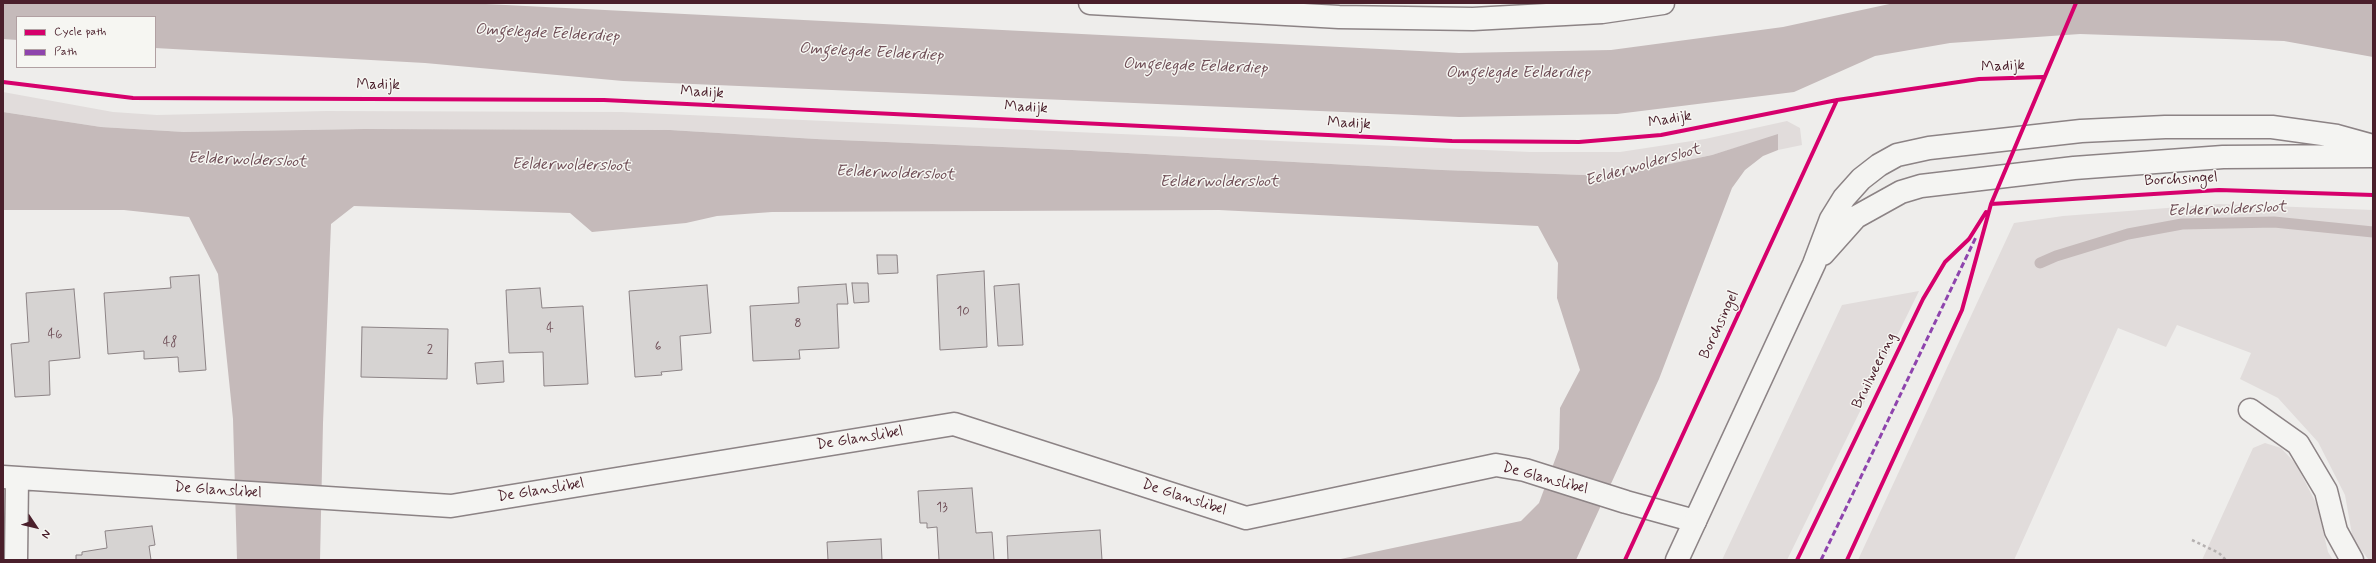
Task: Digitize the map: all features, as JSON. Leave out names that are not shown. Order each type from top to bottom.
[{"type":"street","points":[[1090,3],[1339,17],[1473,19],[1602,12],[1663,3]]},
{"type":"street","name":"Borchsingel","points":[[1677,560],[1814,264],[1831,219],[1844,198],[1861,179],[1897,155],[1929,148],[2081,131],[2223,126],[2272,127],[2337,136],[2373,146]]},
{"type":"street","name":"Borchsingel","points":[[1814,264],[1856,217],[1901,192],[1921,186],[2074,168],[2223,157],[2373,156]]},
{"type":"street","points":[[2250,410],[2298,444],[2326,491],[2336,531],[2352,560]]},
{"type":"street","name":"De Glanslibel","points":[[10,478],[451,506],[954,424],[1246,518],[1496,465],[1525,470],[1626,502],[1695,521]]},
{"type":"street","points":[[10,478],[16,560]]},
{"type":"path","points":[[2192,540],[2219,553],[2226,560]]},
{"type":"shaded area","points":[[3,92],[113,112],[157,115],[326,111],[621,112],[1530,152],[1620,152],[1705,139],[1787,121],[1800,128],[1802,145],[1778,150],[1778,135],[1712,155],[1612,176],[1442,170],[1072,150],[816,139],[670,130],[364,129],[184,132],[101,127],[3,112]]},
{"type":"shaded area","points":[[2219,204],[2373,210],[2373,560],[2369,560],[2353,540],[2345,495],[2318,442],[2278,398],[2240,379],[2251,353],[2177,325],[2166,347],[2118,328],[2014,560],[1858,560],[2014,223],[2063,216]]},
{"type":"shaded area","points":[[1919,291],[1787,560],[1722,560],[1842,305]]},
{"type":"shaded area","points":[[2265,443],[2281,448],[2296,464],[2317,505],[2328,552],[2333,560],[2202,560],[2253,448]]},
{"type":"water","name":"Omgelegde Eelderdiep","points":[[3,3],[466,3],[1459,53],[1611,50],[1783,27],[1894,3],[2373,3],[2373,57],[2284,41],[2080,34],[1950,43],[1875,56],[1794,92],[1617,114],[1459,117],[623,81],[425,63],[156,48],[156,16],[16,16],[16,40],[3,39]]},
{"type":"water","points":[[3,112],[101,127],[184,132],[364,129],[670,130],[816,139],[1072,150],[1442,170],[1612,176],[1712,155],[1778,134],[1778,150],[1763,156],[1745,170],[1732,188],[1659,379],[1576,560],[1336,560],[1521,521],[1539,503],[1559,449],[1560,408],[1580,370],[1557,298],[1558,263],[1538,226],[1219,210],[772,212],[717,216],[686,223],[592,232],[570,213],[354,206],[331,224],[323,423],[320,560],[237,560],[233,419],[218,274],[189,217],[124,210],[3,210]]},
{"type":"building","points":[[877,255],[897,255],[898,273],[878,274]]},
{"type":"building","points":[[984,271],[987,347],[940,350],[937,275]]},
{"type":"building","points":[[199,275],[206,370],[179,372],[178,357],[144,359],[144,351],[108,354],[104,293],[171,288],[170,277]]},
{"type":"building","points":[[852,283],[868,283],[869,302],[854,303]]},
{"type":"building","points":[[846,284],[848,304],[837,304],[839,348],[799,350],[800,359],[753,361],[750,306],[799,303],[798,287]]},
{"type":"building","points":[[1019,284],[1023,345],[998,346],[994,286]]},
{"type":"building","points":[[707,285],[711,333],[680,336],[682,370],[661,372],[662,375],[635,377],[629,291]]},
{"type":"building","points":[[540,288],[542,308],[583,306],[588,384],[544,386],[543,352],[509,353],[506,290]]},
{"type":"building","points":[[74,289],[80,358],[49,361],[50,395],[15,397],[11,344],[29,342],[26,293]]},
{"type":"building","points":[[362,327],[448,329],[447,379],[361,377]]},
{"type":"building","points":[[503,361],[504,382],[477,384],[475,363]]},
{"type":"building","points":[[972,488],[976,533],[992,532],[994,560],[939,560],[937,527],[927,528],[927,523],[920,523],[918,491]]},
{"type":"building","points":[[152,526],[155,545],[149,546],[151,560],[76,560],[76,555],[82,555],[82,552],[107,548],[105,531]]},
{"type":"building","points":[[1100,530],[1102,560],[1008,560],[1007,536]]},
{"type":"building","points":[[881,539],[882,560],[828,560],[827,542]]},
{"type":"waterway","name":"Eelderwoldersloot","points":[[2040,263],[2056,256],[2128,234],[2182,224],[2274,222],[2373,232]]},
{"type":"marked path","points":[[1821,560],[1976,237]]},
{"type":"cycle path","points":[[1847,560],[1962,310],[1991,204],[2076,3]]},
{"type":"cycle path","name":"Madijk","points":[[3,82],[133,98],[604,100],[1452,141],[1579,142],[1661,135],[1837,100],[1979,79],[2043,77]]},
{"type":"cycle path","points":[[1625,560],[1837,100]]},
{"type":"cycle path","points":[[1991,204],[2219,190],[2373,195]]},
{"type":"cycle path","name":"Bruilweering","points":[[1797,560],[1923,299],[1945,262],[1969,239],[1986,212]]}]
